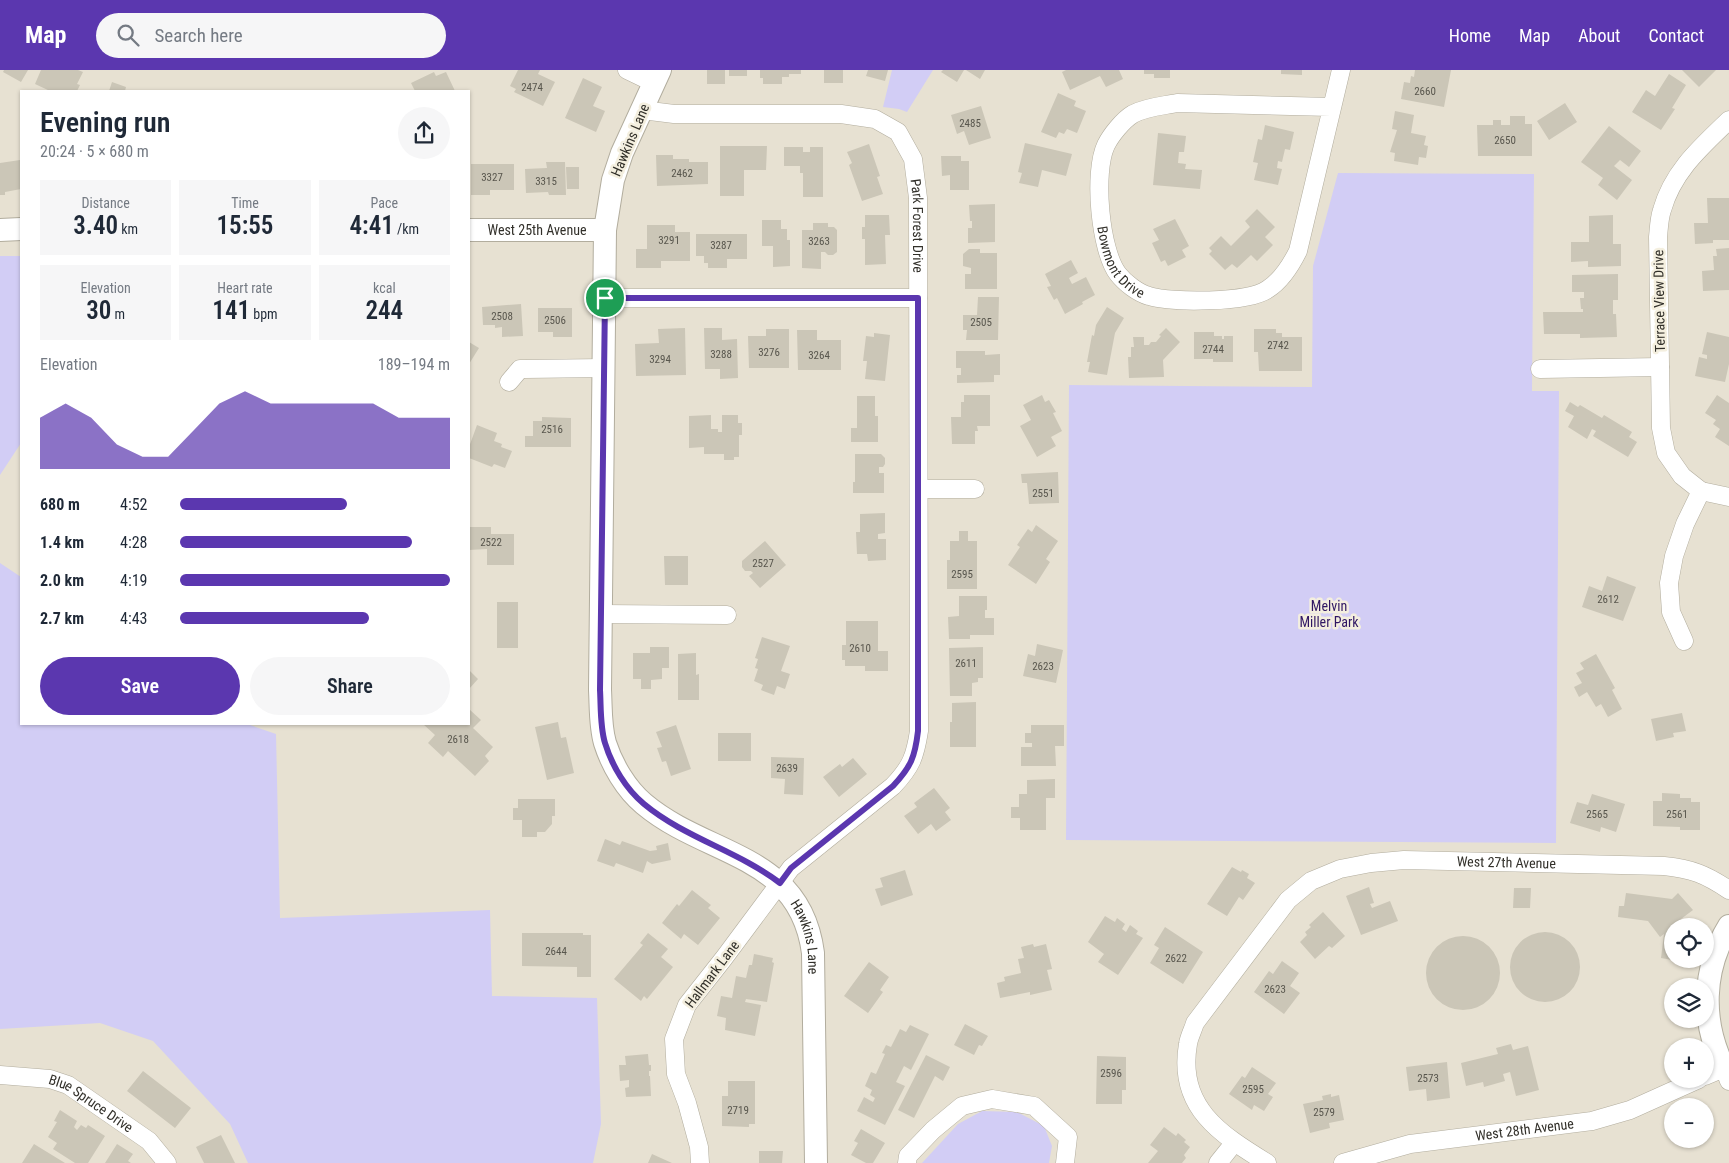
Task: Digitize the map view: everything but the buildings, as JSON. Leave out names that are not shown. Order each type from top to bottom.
[{"type":"street","points":[[627,70],[657,76]]},
{"type":"street","name":"Bowmont Drive","points":[[1331,106],[1177,103],[1152,107],[1132,115],[1118,127],[1106,146],[1100,164],[1102,234],[1110,262],[1118,275],[1147,296],[1164,299],[1234,300],[1267,290],[1280,279],[1292,264],[1298,251],[1341,70]]},
{"type":"street","name":"Hawkins Lane","points":[[657,76],[622,153],[612,180],[605,230],[601,716],[605,742],[615,766],[629,789],[644,804],[670,822],[760,868],[780,883],[804,916],[812,944],[816,1163]]},
{"type":"street","name":"Park Forest Drive","points":[[642,110],[674,114],[841,114],[875,119],[898,132],[913,159],[917,189],[918,298],[918,731],[915,754],[905,772],[893,786],[791,868],[780,883]]},
{"type":"street","name":"Terrace View Drive","points":[[1729,120],[1688,160],[1672,183],[1662,211],[1658,237],[1661,428],[1666,453],[1682,476],[1701,491],[1729,497]]},
{"type":"street","points":[[0,230],[20,229]]},
{"type":"street","name":"West 25th Avenue","points":[[470,230],[605,230]]},
{"type":"street","points":[[605,298],[918,298]]},
{"type":"street","points":[[1540,368],[1660,367]]},
{"type":"street","points":[[509,382],[517,372],[525,368],[604,368]]},
{"type":"street","points":[[918,489],[974,488]]},
{"type":"street","points":[[1684,641],[1671,612],[1670,583],[1674,556],[1685,524],[1701,491]]},
{"type":"street","points":[[601,614],[727,615]]},
{"type":"street","name":"West 27th Avenue","points":[[1267,1163],[1234,1143],[1214,1126],[1199,1106],[1190,1091],[1186,1070],[1188,1044],[1195,1022],[1288,900],[1311,880],[1340,869],[1371,863],[1404,860],[1664,866],[1688,869],[1710,878],[1729,890]]},
{"type":"street","name":"Hallmark Lane","points":[[700,1163],[697,1138],[676,1074],[674,1039],[687,1004],[780,883]]},
{"type":"street","points":[[1722,1073],[1709,1025],[1707,1002],[1715,955],[1729,926]]},
{"type":"street","name":"Blue Spruce Drive","points":[[0,1075],[50,1079],[68,1085],[149,1141],[167,1163]]},
{"type":"street","name":"West 28th Avenue","points":[[1343,1163],[1410,1144],[1592,1121],[1630,1110],[1679,1088]]},
{"type":"street","points":[[907,1163],[908,1156],[933,1130],[962,1106],[992,1099],[1034,1106],[1068,1137],[1066,1163]]},
{"type":"street","points":[[1218,1163],[1234,1143]]},
{"type":"green space","points":[[892,70],[933,70],[907,112],[883,107]]},
{"type":"green space","name":"Melvin Miller Park","points":[[1338,173],[1534,174],[1532,391],[1559,391],[1556,843],[1066,840],[1069,385],[1312,387],[1313,266]]},
{"type":"green space","points":[[0,256],[20,256],[20,445],[0,475]]},
{"type":"green space","points":[[0,563],[20,576],[20,725],[250,725],[276,734],[280,918],[490,910],[492,996],[597,998],[601,1124],[593,1163],[248,1163],[230,1124],[153,1041],[100,1023],[0,1029]]},
{"type":"green space","points":[[982,1111],[1017,1112],[1044,1126],[1052,1146],[1049,1163],[922,1163],[958,1124]]},
{"type":"route","points":[[605,298],[918,298],[918,731],[915,754],[905,772],[893,786],[791,868],[780,883],[760,868],[670,822],[644,804],[629,789],[615,766],[605,742],[600,690],[605,298]]}]
